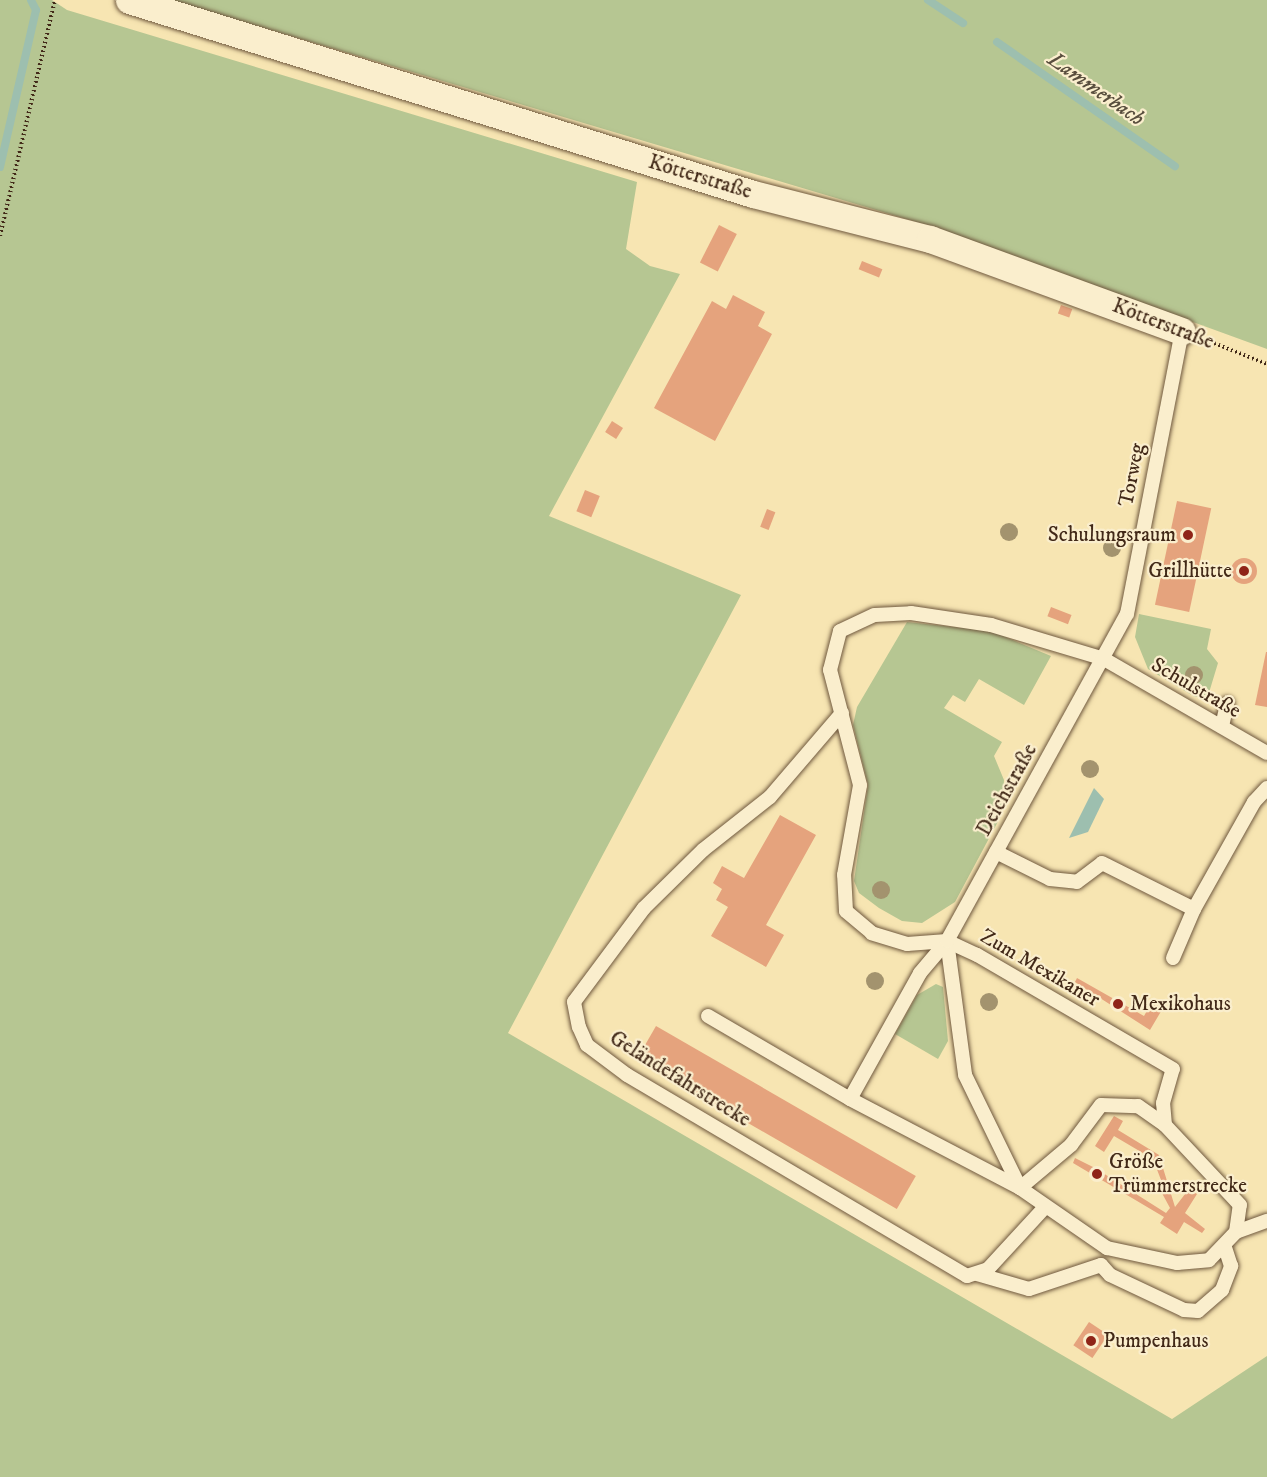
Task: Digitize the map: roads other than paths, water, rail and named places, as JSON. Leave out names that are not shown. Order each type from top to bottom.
[{"type":"street","name":"Kötterstraße","points":[[129,0],[753,194],[930,239],[1182,331]]},
{"type":"lane","name":"Torweg","points":[[1104,659],[1127,614],[1182,331]]},
{"type":"lane","name":"Schulstraße","points":[[842,713],[830,670],[840,631],[875,615],[911,613],[991,625],[1104,659],[1267,753]]},
{"type":"lane","name":"Deichstraße","points":[[850,1100],[920,973],[947,941],[1104,659]]},
{"type":"lane","points":[[1222,726],[1227,704]]},
{"type":"lane","points":[[842,713],[860,785],[844,875],[846,911],[872,933],[907,944],[947,941],[964,1075],[1020,1188]]},
{"type":"lane","name":"Geländefahrstrecke","points":[[842,713],[770,797],[703,850],[644,908],[574,1002],[579,1027],[587,1045],[627,1075],[906,1237],[957,1272],[977,1274],[1029,1289],[1101,1265]]},
{"type":"lane","points":[[1173,958],[1194,909],[1254,802],[1267,788]]},
{"type":"lane","points":[[996,852],[1050,879],[1077,882],[1102,863],[1194,909]]},
{"type":"lane","name":"Zum Mexikaner","points":[[947,941],[1173,1070],[1163,1104],[1165,1125]]},
{"type":"lane","points":[[708,1016],[850,1100],[1020,1188],[1044,1208],[1107,1248],[1177,1263],[1209,1260],[1225,1248],[1236,1232],[1240,1204],[1165,1125],[1138,1106],[1101,1105],[1071,1145],[1020,1188]]},
{"type":"lane","points":[[977,1274],[1044,1208]]},
{"type":"lane","points":[[1236,1232],[1267,1221]]},
{"type":"lane","points":[[1107,1248],[1101,1265],[1110,1275],[1184,1310],[1198,1311],[1222,1290],[1231,1266],[1225,1248]]},
{"type":"waterway","points":[[0,167],[36,10],[31,0]]},
{"type":"waterway","name":"Lammerbach","points":[[928,0],[963,23]]},
{"type":"waterway","name":"Lammerbach","points":[[997,42],[1175,166]]},
{"type":"place","name":"Schulungsraum","points":[[1188,535]]},
{"type":"place","name":"Grillhütte","points":[[1244,571]]},
{"type":"place","name":"Mexikohaus","points":[[1118,1004]]},
{"type":"place","name":"Größe Trümmerstrecke","points":[[1097,1174]]},
{"type":"place","name":"Pumpenhaus","points":[[1091,1341]]}]
